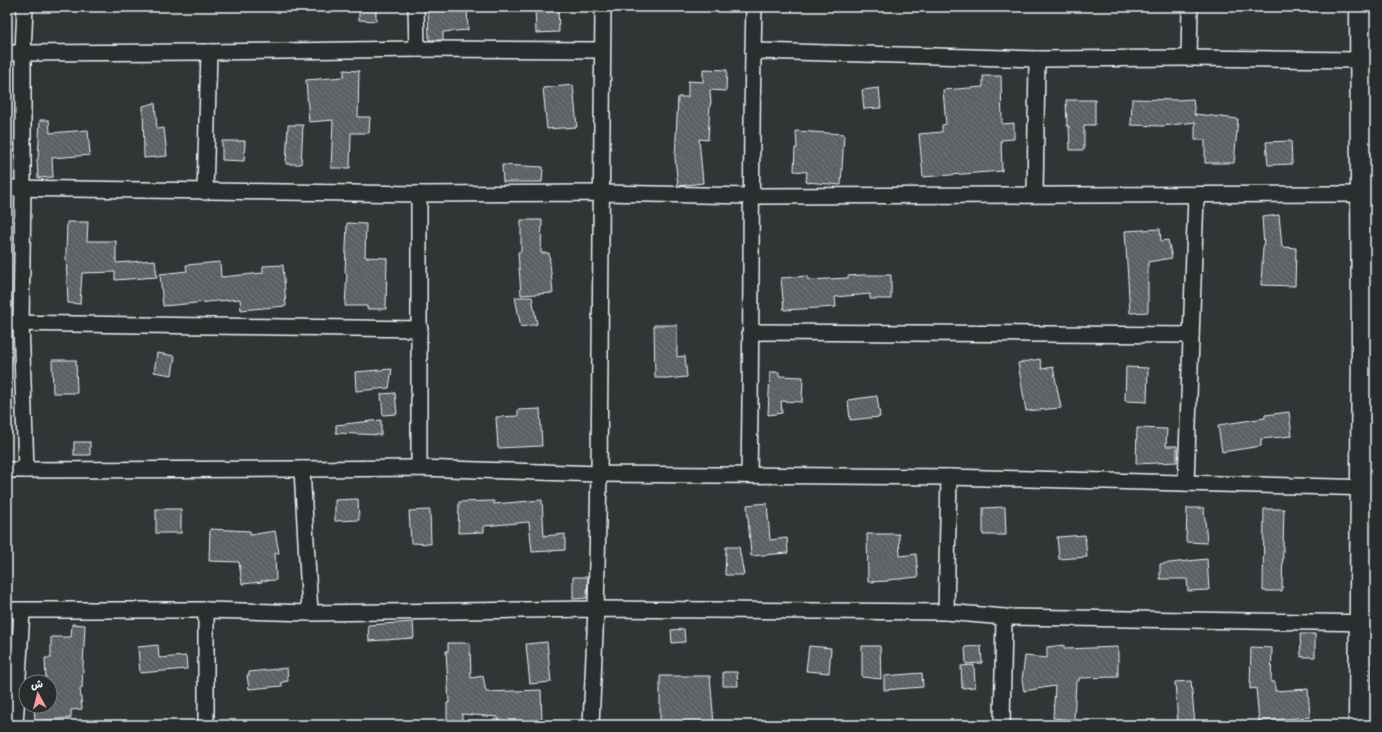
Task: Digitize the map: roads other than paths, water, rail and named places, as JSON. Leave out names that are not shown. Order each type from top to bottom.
[{"type":"street","points":[[25,7],[23,53],[23,189],[14,323],[26,470]]},
{"type":"street","points":[[416,7],[418,49]]},
{"type":"street","points":[[591,725],[596,609],[599,474],[603,7]]},
{"type":"street","points":[[749,475],[750,196],[754,7]]},
{"type":"street","points":[[1189,58],[1190,7]]},
{"type":"street","points":[[1360,725],[1368,622],[1369,488],[1369,346],[1361,194],[1360,60],[1368,37],[1361,7]]},
{"type":"street","points":[[7,53],[418,49],[602,50]]},
{"type":"street","points":[[753,51],[1037,59],[1189,58],[1360,60]]},
{"type":"street","points":[[205,192],[209,52]]},
{"type":"street","points":[[1035,195],[1037,59]]},
{"type":"street","points":[[7,188],[205,192],[420,194],[602,193],[750,196],[1196,196],[1361,194]]},
{"type":"street","points":[[419,468],[420,194]]},
{"type":"street","points":[[1186,483],[1196,196]]},
{"type":"street","points":[[14,323],[420,329]]},
{"type":"street","points":[[750,332],[1191,335]]},
{"type":"street","points":[[7,470],[419,468],[599,474],[949,477],[1369,488]]},
{"type":"street","points":[[302,469],[310,613]]},
{"type":"street","points":[[946,612],[949,477]]},
{"type":"street","points":[[7,610],[206,610],[310,613],[596,609],[946,612],[1004,617],[1368,622]]},
{"type":"street","points":[[15,725],[22,610]]},
{"type":"street","points":[[206,610],[206,725]]},
{"type":"street","points":[[1002,725],[1004,617]]}]
